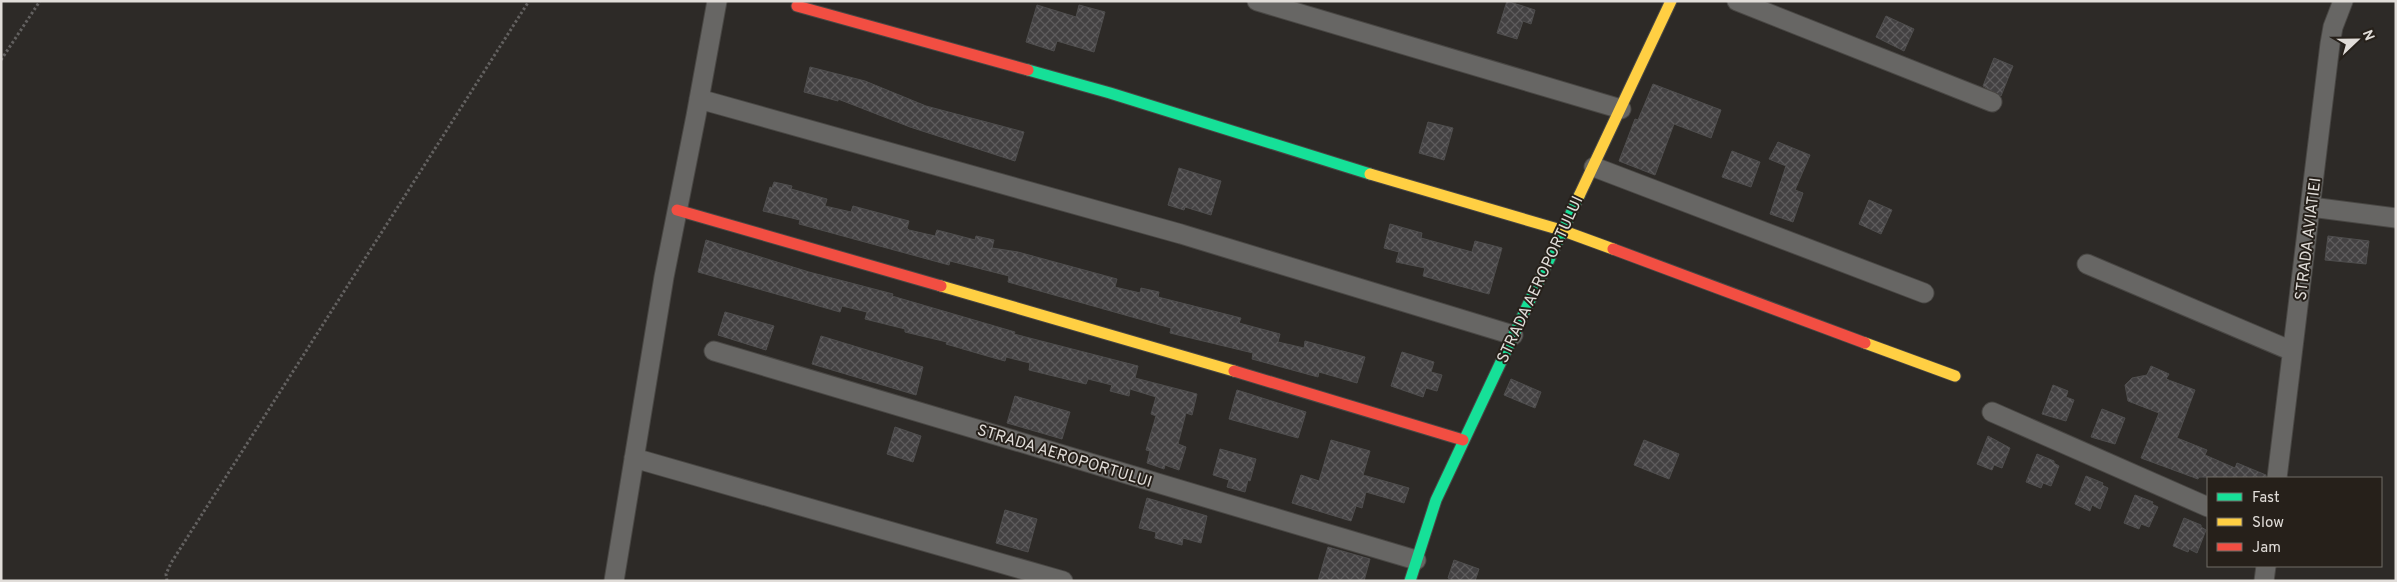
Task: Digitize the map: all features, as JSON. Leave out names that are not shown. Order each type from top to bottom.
[{"type":"street","points":[[614,581],[664,277],[717,1]]},
{"type":"street","points":[[1257,1],[1621,109]]},
{"type":"street","name":"STRADA AEROPORTULUI","points":[[1410,581],[1436,500],[1463,440],[1671,1]]},
{"type":"street","points":[[1737,1],[1992,102]]},
{"type":"street","name":"STRADA AVIATIEI","points":[[2277,477],[2330,44],[2333,27],[2343,1]]},
{"type":"street","points":[[797,6],[1110,93],[1288,150],[1561,230],[1955,376]]},
{"type":"street","points":[[699,99],[1181,234],[1513,334]]},
{"type":"street","points":[[1594,167],[1924,293]]},
{"type":"street","points":[[2311,207],[2396,218]]},
{"type":"street","points":[[677,210],[1208,363],[1463,440]]},
{"type":"street","points":[[2087,264],[2292,351]]},
{"type":"street","name":"STRADA AEROPORTULUI","points":[[714,351],[1416,560]]},
{"type":"street","points":[[1992,412],[2207,507]]},
{"type":"street","points":[[634,458],[1063,581]]},
{"type":"street","points":[[2264,581],[2266,567]]},
{"type":"path","points":[[1,60],[40,1]]},
{"type":"path","points":[[167,581],[166,574],[171,563],[529,1]]},
{"type":"building","points":[[1507,1],[1535,10],[1531,24],[1523,21],[1517,39],[1497,33]]},
{"type":"building","points":[[1037,5],[1076,17],[1079,5],[1105,12],[1094,52],[1057,41],[1054,51],[1026,42]]},
{"type":"building","points":[[1886,16],[1914,29],[1904,51],[1876,37]]},
{"type":"building","points":[[1994,58],[2013,66],[2001,96],[1983,86]]},
{"type":"building","points":[[810,67],[865,81],[926,106],[1024,132],[1015,161],[910,127],[838,99],[838,101],[804,92]]},
{"type":"building","points":[[1653,84],[1721,110],[1711,138],[1674,124],[1655,175],[1619,161],[1635,119],[1638,120]]},
{"type":"building","points":[[1428,122],[1453,128],[1444,160],[1419,153]]},
{"type":"building","points":[[1778,142],[1810,155],[1795,190],[1803,193],[1793,222],[1770,214],[1786,166],[1769,159]]},
{"type":"building","points":[[1732,151],[1760,162],[1751,187],[1722,177]]},
{"type":"building","points":[[1179,168],[1221,181],[1211,215],[1185,207],[1184,210],[1168,205]]},
{"type":"building","points":[[774,182],[792,186],[791,189],[827,199],[825,206],[851,212],[853,206],[909,221],[907,228],[909,230],[935,236],[937,230],[975,240],[976,236],[994,240],[992,248],[1018,252],[1117,279],[1115,287],[1140,293],[1141,288],[1159,292],[1158,297],[1241,318],[1239,323],[1280,334],[1278,342],[1304,348],[1305,341],[1365,357],[1357,383],[1319,372],[1318,377],[1252,359],[1253,353],[1170,333],[1171,328],[1008,282],[1009,276],[950,261],[949,265],[799,224],[800,220],[763,211],[770,187],[772,188]]},
{"type":"building","points":[[1869,200],[1892,210],[1881,234],[1859,224]]},
{"type":"building","points":[[1390,224],[1422,233],[1421,238],[1472,252],[1475,241],[1502,248],[1489,294],[1423,276],[1425,268],[1396,262],[1399,252],[1384,248]]},
{"type":"building","points":[[2328,236],[2369,241],[2366,264],[2325,260]]},
{"type":"building","points":[[706,240],[809,272],[893,294],[892,296],[1015,332],[1014,334],[1138,366],[1135,378],[1197,394],[1192,415],[1186,413],[1178,444],[1186,447],[1179,470],[1165,465],[1164,469],[1147,463],[1150,451],[1146,450],[1156,416],[1151,414],[1156,397],[1130,389],[1129,396],[1110,391],[1112,385],[1088,379],[1086,384],[1029,370],[1030,363],[1006,357],[1005,361],[946,344],[947,342],[905,332],[905,329],[865,319],[867,312],[842,306],[840,312],[698,272]]},
{"type":"building","points":[[725,312],[774,326],[766,350],[718,335]]},
{"type":"building","points":[[821,336],[923,367],[916,395],[812,364]]},
{"type":"building","points":[[1402,352],[1434,362],[1431,372],[1442,375],[1437,391],[1426,388],[1423,397],[1391,386]]},
{"type":"building","points":[[2151,366],[2169,374],[2166,379],[2195,390],[2177,438],[2207,450],[2205,455],[2235,468],[2237,463],[2266,475],[2266,477],[2199,477],[2198,479],[2141,458],[2159,413],[2128,401],[2125,385],[2132,378],[2147,375]]},
{"type":"building","points":[[1511,379],[1541,392],[1535,408],[1504,395]]},
{"type":"building","points":[[2053,385],[2068,391],[2066,397],[2074,400],[2066,421],[2042,414]]},
{"type":"building","points":[[1237,390],[1306,412],[1298,438],[1229,419]]},
{"type":"building","points":[[1015,396],[1070,412],[1062,439],[1007,423]]},
{"type":"building","points":[[2102,409],[2125,418],[2115,444],[2091,437]]},
{"type":"building","points":[[895,427],[921,436],[913,462],[887,454]]},
{"type":"building","points":[[1988,436],[2010,448],[2002,468],[1994,465],[1992,470],[1977,464]]},
{"type":"building","points":[[1331,440],[1370,451],[1363,475],[1409,488],[1404,503],[1366,492],[1362,508],[1356,506],[1351,521],[1292,503],[1301,475],[1319,481]]},
{"type":"building","points":[[1644,440],[1679,454],[1669,479],[1634,465]]},
{"type":"building","points":[[1220,449],[1256,459],[1245,492],[1227,487],[1229,480],[1213,475]]},
{"type":"building","points":[[2037,454],[2054,461],[2059,466],[2051,486],[2043,483],[2041,488],[2026,482]]},
{"type":"building","points":[[2086,476],[2103,483],[2102,485],[2108,488],[2100,509],[2092,505],[2090,511],[2075,504]]},
{"type":"building","points":[[2135,495],[2153,502],[2152,504],[2158,507],[2149,527],[2141,524],[2139,529],[2124,523]]},
{"type":"building","points":[[1147,498],[1207,516],[1201,543],[1183,538],[1182,545],[1155,538],[1156,532],[1139,528]]},
{"type":"building","points":[[1005,510],[1037,519],[1028,552],[996,543]]},
{"type":"building","points":[[2184,518],[2201,525],[2206,530],[2197,553],[2189,549],[2188,552],[2173,546]]},
{"type":"building","points":[[1328,547],[1370,559],[1364,581],[1318,581]]},
{"type":"building","points":[[1454,560],[1479,569],[1475,581],[1455,581],[1448,578]]},
{"type":"traffic: fast","points":[[1028,70],[1110,93],[1370,174]]},
{"type":"traffic: fast","points":[[1410,581],[1436,500],[1579,196]]},
{"type":"traffic: slow","points":[[1579,196],[1671,1]]},
{"type":"traffic: slow","points":[[1370,174],[1561,230],[1613,249]]},
{"type":"traffic: slow","points":[[941,286],[1234,371]]},
{"type":"traffic: slow","points":[[1865,343],[1955,376]]},
{"type":"traffic: jam","points":[[797,6],[1028,70]]},
{"type":"traffic: jam","points":[[677,210],[941,286]]},
{"type":"traffic: jam","points":[[1613,249],[1865,343]]},
{"type":"traffic: jam","points":[[1234,371],[1463,440]]}]
